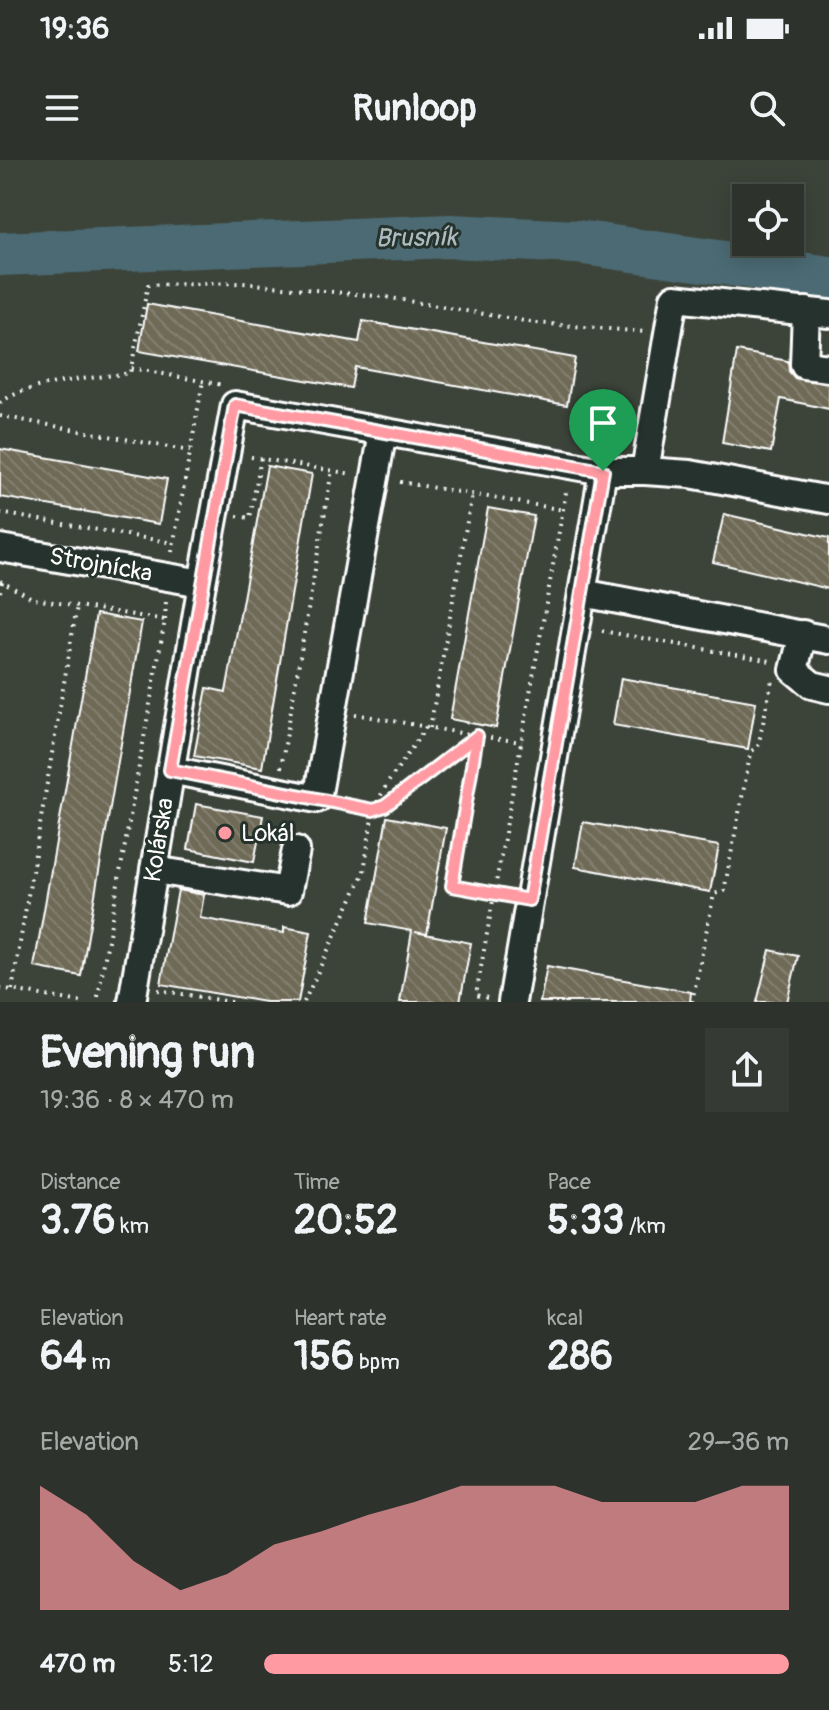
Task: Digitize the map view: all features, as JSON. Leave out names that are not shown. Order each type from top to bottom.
[{"type":"street","points":[[645,471],[674,298],[818,312],[804,365],[829,368]]},
{"type":"street","name":"Kolárska","points":[[132,1002],[235,405],[383,432]]},
{"type":"street","points":[[170,770],[317,799],[383,432],[603,471],[690,474],[829,500]]},
{"type":"street","points":[[512,1002],[603,471]]},
{"type":"street","name":"Strojnícka","points":[[0,548],[202,583]]},
{"type":"street","points":[[582,593],[829,640]]},
{"type":"street","points":[[803,634],[785,664],[812,685],[829,689]]},
{"type":"street","points":[[154,870],[288,891],[296,850]]},
{"type":"path","points":[[0,403],[8,396],[51,384],[130,373],[148,285],[243,283],[385,297],[536,323],[668,334]]},
{"type":"path","points":[[167,577],[203,381]]},
{"type":"path","points":[[0,416],[190,451]]},
{"type":"path","points":[[243,455],[564,510]]},
{"type":"path","points":[[233,515],[250,518],[261,458]]},
{"type":"path","points":[[492,1002],[493,999],[476,995],[570,465]]},
{"type":"path","points":[[277,791],[332,470]]},
{"type":"path","points":[[304,1002],[364,872],[373,810],[387,784],[428,727],[472,494]]},
{"type":"path","points":[[0,513],[173,543]]},
{"type":"path","points":[[0,592],[1,582],[34,599],[165,620],[97,1002]]},
{"type":"path","points":[[12,990],[77,606]]},
{"type":"path","points":[[576,626],[785,664],[758,747],[751,751],[724,891],[714,894],[692,1002]]},
{"type":"path","points":[[333,710],[522,742]]},
{"type":"path","points":[[317,799],[373,810],[385,806],[477,736]]},
{"type":"path","points":[[477,736],[452,886],[529,900]]},
{"type":"path","points":[[0,988],[81,1002]]},
{"type":"path","points":[[162,990],[231,1002]]},
{"type":"building","points":[[147,304],[359,342],[363,321],[575,358],[567,405],[355,367],[351,388],[139,351]]},
{"type":"building","points":[[737,351],[788,361],[789,371],[795,378],[829,384],[829,409],[781,399],[771,452],[722,443]]},
{"type":"building","points":[[0,449],[167,479],[159,524],[0,497]]},
{"type":"building","points":[[267,466],[312,474],[262,768],[194,756],[207,688],[226,692]]},
{"type":"building","points":[[488,508],[534,516],[496,728],[450,719]]},
{"type":"building","points":[[724,514],[829,538],[829,589],[713,562]]},
{"type":"building","points":[[96,614],[142,622],[81,976],[34,967]]},
{"type":"building","points":[[621,678],[756,702],[748,749],[613,725]]},
{"type":"building","points":[[196,804],[263,816],[254,862],[188,849]]},
{"type":"building","points":[[387,817],[446,828],[427,934],[415,932],[471,943],[460,1002],[400,1002],[412,931],[368,923]]},
{"type":"building","points":[[583,822],[719,846],[710,892],[575,867]]},
{"type":"building","points":[[178,890],[204,895],[200,918],[284,933],[284,927],[311,932],[298,1002],[265,1002],[161,984]]},
{"type":"building","points":[[770,950],[798,956],[787,1002],[757,1002]]},
{"type":"building","points":[[547,966],[691,992],[690,1002],[540,1002]]},
{"type":"waterway","name":"Brusník","points":[[0,254],[451,236],[577,242],[829,278]]},
{"type":"place","name":"Lokál","points":[[225,833]]},
{"type":"route","points":[[235,405],[603,471],[529,900],[452,886],[477,736],[385,806],[373,810],[170,770],[235,405]]}]
